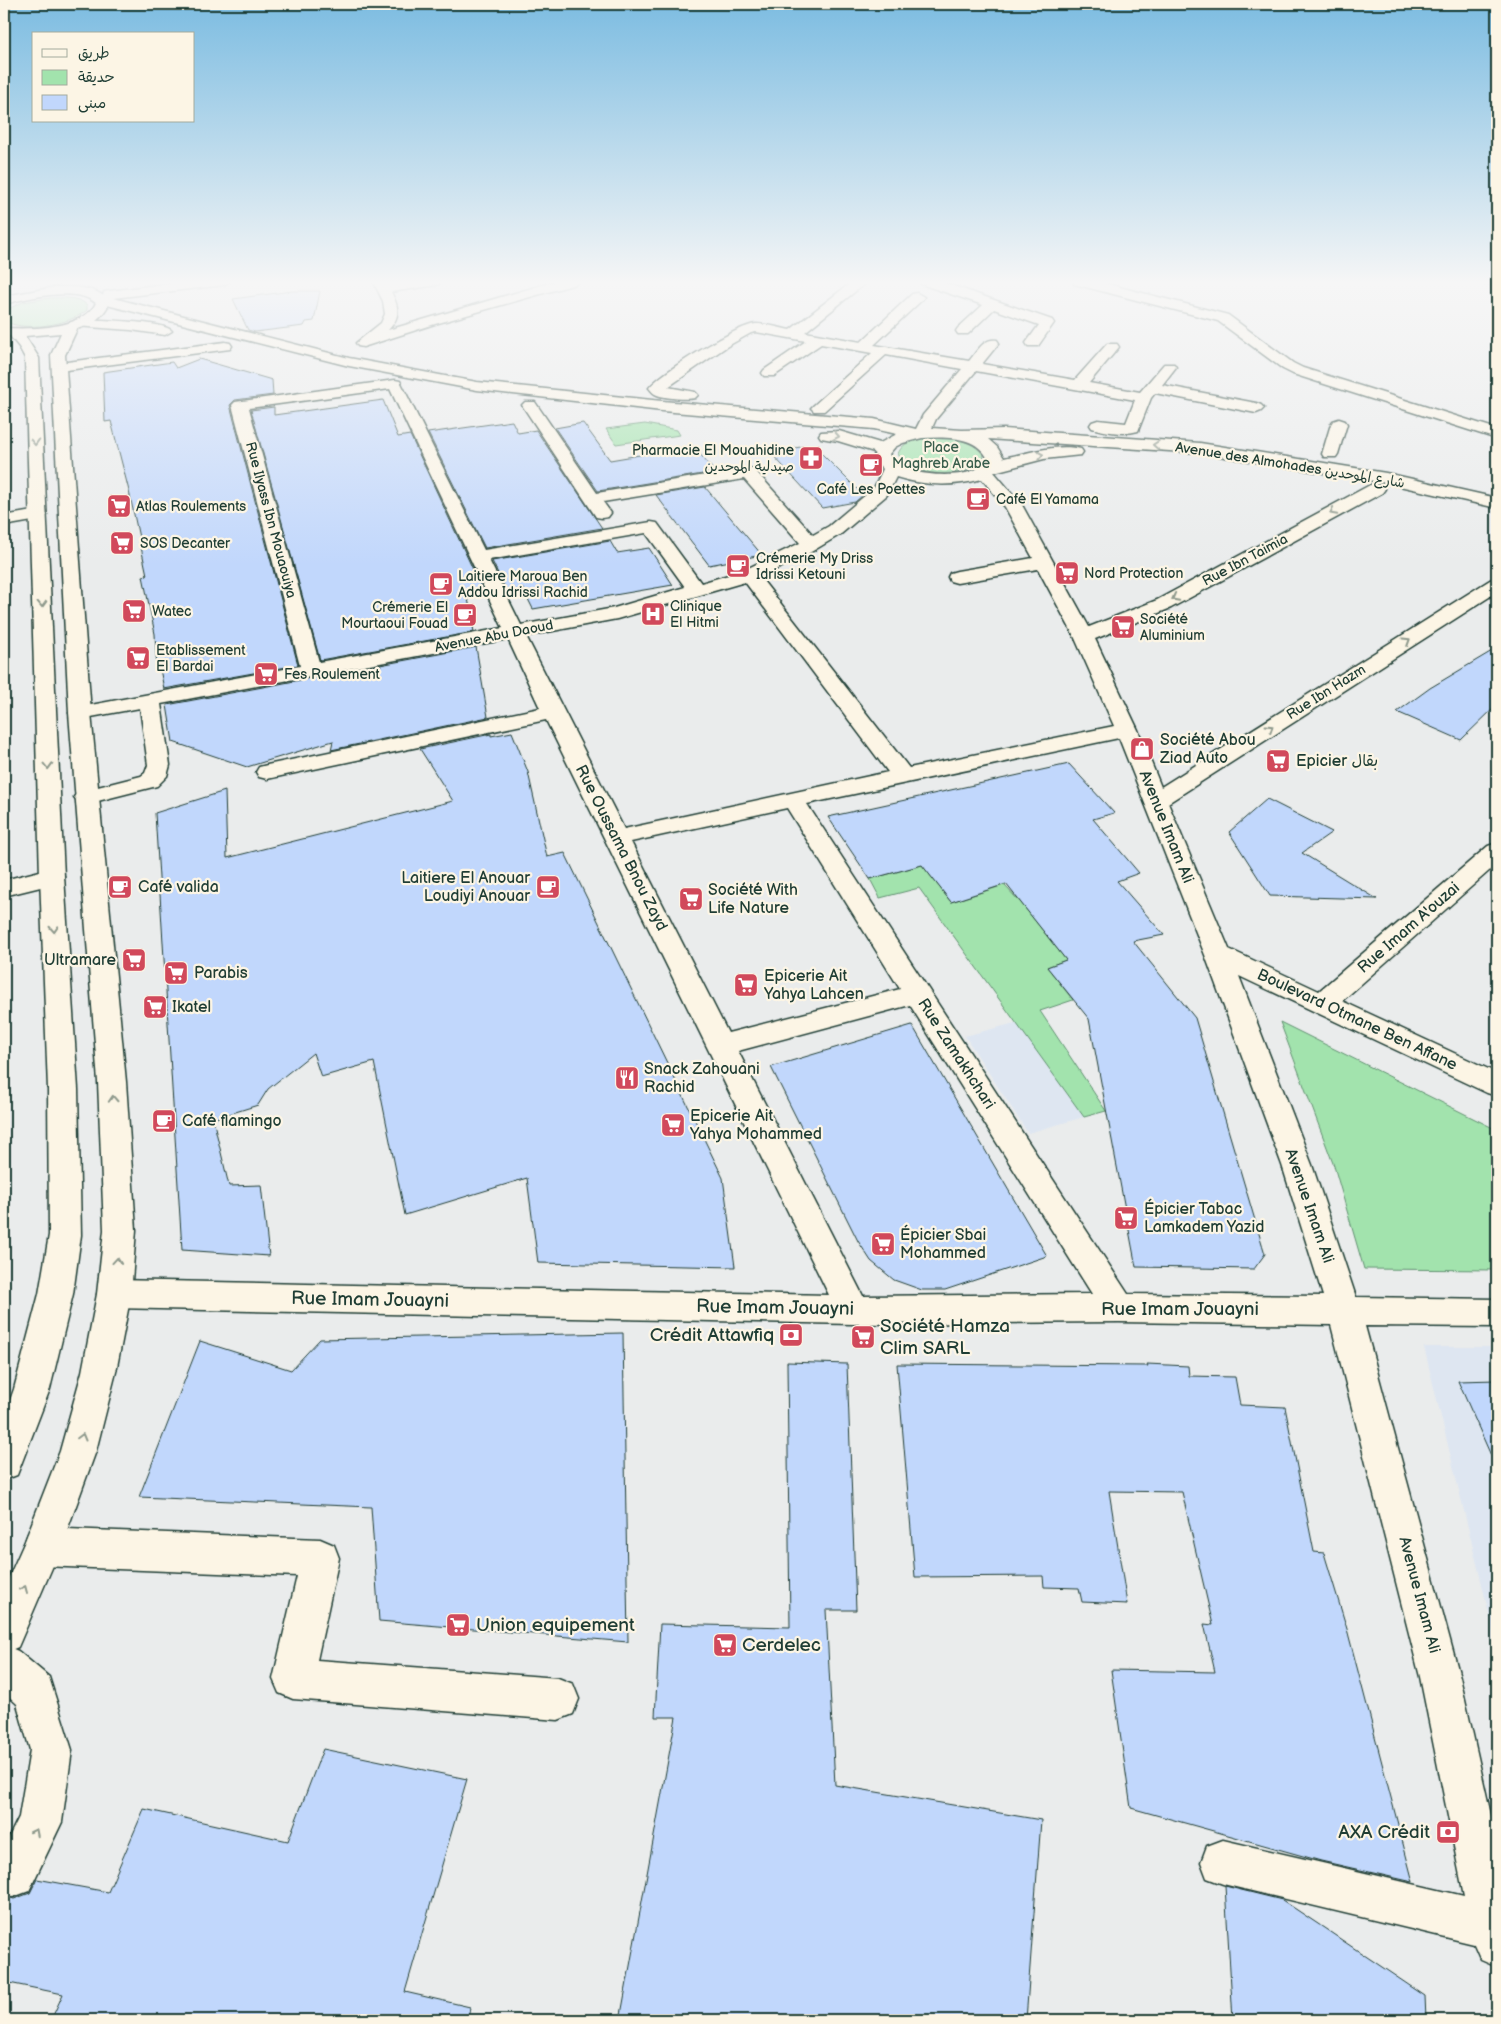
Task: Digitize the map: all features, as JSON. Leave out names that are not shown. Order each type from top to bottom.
[{"type":"street","points":[[4,1463],[32,1389],[56,1294],[65,1235],[63,1098],[52,876],[33,375]]},
{"type":"street","points":[[4,1633],[42,1547],[78,1451],[100,1372],[114,1294],[120,1230],[112,1082],[80,713],[60,375]]},
{"type":"street","points":[[357,375],[395,384],[530,405],[839,436],[883,449]]},
{"type":"street","points":[[423,375],[477,386],[662,406],[922,428],[962,435],[987,446],[994,452],[996,459],[989,469]]},
{"type":"street","points":[[676,375],[657,388],[660,391],[790,408],[874,410]]},
{"type":"street","points":[[819,408],[855,375]]},
{"type":"street","points":[[964,375],[922,428],[890,442],[883,449],[882,455],[885,462],[892,468],[914,477],[960,479],[1014,505]]},
{"type":"street","points":[[1025,375],[1078,385],[1148,392],[1256,408]]},
{"type":"street","points":[[1078,385],[1086,375]]},
{"type":"street","points":[[1132,428],[1148,392],[1161,375]]},
{"type":"street","points":[[1312,375],[1497,434]]},
{"type":"street","name":"Rue Oussama Bnou Zayd","points":[[395,384],[553,712],[853,1310]]},
{"type":"street","name":"Rue Ilyass Ibn Mouaouiya","points":[[311,670],[240,405],[395,384]]},
{"type":"street","points":[[530,405],[615,534]]},
{"type":"street","points":[[1010,420],[1132,428],[1330,454],[1446,475]]},
{"type":"street","points":[[1330,454],[1338,424]]},
{"type":"street","name":"Avenue des Almohades شارع الموحدين","points":[[962,435],[1004,434],[1200,448],[1386,478],[1497,502]]},
{"type":"street","name":"Avenue des Almohades شارع الموحدين","points":[[960,479],[1043,454],[1077,452],[1224,464],[1376,489],[1497,513]]},
{"type":"street","name":"Avenue Abu Daoud","points":[[80,713],[617,613],[697,591],[749,575],[812,544],[835,530],[881,491],[892,468]]},
{"type":"street","name":"Avenue Imam Ali","points":[[989,469],[1014,505],[1084,636],[1127,730],[1154,801],[1218,955],[1297,1166],[1344,1310],[1440,1677],[1496,1935]]},
{"type":"street","points":[[592,499],[748,473],[812,544]]},
{"type":"street","name":"Avenue Abu Daoud","points":[[881,491],[928,479]]},
{"type":"street","name":"Rue Ibn Taimia","points":[[1084,636],[1164,604],[1376,489]]},
{"type":"street","points":[[4,521],[38,516]]},
{"type":"street","points":[[478,556],[652,527],[697,591]]},
{"type":"street","points":[[957,577],[1044,562]]},
{"type":"street","points":[[749,575],[903,776]]},
{"type":"street","name":"Rue Ibn Hazm","points":[[1154,801],[1497,584]]},
{"type":"street","points":[[86,796],[149,781],[156,776],[159,765],[150,700]]},
{"type":"street","points":[[267,772],[553,712]]},
{"type":"street","points":[[617,838],[1127,730]]},
{"type":"street","name":"Rue Zamakhchari","points":[[793,800],[1119,1308]]},
{"type":"street","name":"Rue Imam A'ouzai","points":[[1322,1004],[1497,852]]},
{"type":"street","points":[[4,888],[52,876]]},
{"type":"street","name":"Boulevard Otmane Ben Affane","points":[[1218,955],[1497,1085]]},
{"type":"street","points":[[720,1046],[917,994]]},
{"type":"street","name":"Rue Imam Jouayni","points":[[114,1294],[853,1310],[1119,1308],[1497,1313]]},
{"type":"street","points":[[42,1547],[320,1558],[293,1679],[558,1699]]},
{"type":"street","points":[[4,1665],[34,1692],[51,1750],[40,1822],[13,1875]]},
{"type":"street","points":[[1223,1862],[1496,1935]]},
{"type":"shaded area","points":[[1019,1022],[1084,1117],[1028,1133],[965,1036]]},
{"type":"shaded area","points":[[1424,1347],[1497,1347],[1497,1646]]},
{"type":"green space","points":[[645,424],[677,430],[680,435],[616,444],[606,429]]},
{"type":"green space","name":"Place Maghreb Arabe","points":[[932,438],[953,439],[974,446],[984,456],[982,462],[963,471],[951,473],[925,472],[904,462],[898,454],[900,449],[908,443]]},
{"type":"green space","points":[[922,865],[951,902],[1004,885],[1022,904],[1066,960],[1047,967],[1073,1000],[1040,1011],[1106,1111],[1084,1117],[919,888],[880,898],[870,879]]},
{"type":"green space","points":[[1280,1022],[1497,1130],[1497,1270],[1364,1269],[1334,1166]]},
{"type":"building","points":[[103,375],[256,375],[272,380],[273,395],[235,400],[230,405],[298,665],[164,689],[160,669],[157,670],[155,634],[143,576],[147,575],[129,491],[111,421],[105,422]]},
{"type":"building","points":[[383,400],[398,437],[410,435],[485,595],[468,598],[474,632],[320,660],[251,410],[274,407],[274,415]]},
{"type":"building","points":[[512,421],[518,433],[536,430],[602,528],[485,548],[428,433]]},
{"type":"building","points":[[583,423],[610,460],[693,446],[715,472],[598,491],[555,428]]},
{"type":"building","points":[[813,445],[863,495],[855,502],[822,508],[770,452]]},
{"type":"building","points":[[705,487],[762,555],[709,565],[656,495]]},
{"type":"building","points":[[610,541],[617,553],[649,548],[673,585],[533,609],[523,589],[507,592],[492,561]]},
{"type":"building","points":[[476,647],[488,717],[331,750],[333,741],[247,767],[173,742],[167,705]]},
{"type":"building","points":[[1497,648],[1497,705],[1461,740],[1397,712],[1430,688]]},
{"type":"building","points":[[512,732],[528,772],[547,857],[565,853],[723,1178],[735,1267],[538,1263],[527,1178],[405,1215],[374,1062],[321,1077],[313,1053],[268,1089],[258,1105],[213,1119],[229,1186],[261,1185],[269,1256],[182,1250],[155,813],[225,791],[227,858],[453,801],[420,749],[491,734],[491,736]]},
{"type":"building","points":[[1069,764],[1114,813],[1093,819],[1139,873],[1117,881],[1164,935],[1133,941],[1195,1018],[1265,1254],[1254,1269],[1136,1267],[1089,1019],[1047,967],[1066,960],[1006,884],[951,902],[922,865],[870,879],[828,817]]},
{"type":"building","points":[[1267,799],[1332,832],[1302,853],[1377,899],[1270,896],[1229,832]]},
{"type":"building","points":[[912,1025],[1047,1256],[945,1290],[922,1290],[894,1280],[871,1261],[858,1241],[771,1067]]},
{"type":"building","points":[[623,1333],[628,1642],[379,1621],[371,1507],[139,1497],[200,1341],[291,1370],[320,1339]]},
{"type":"building","points":[[787,1362],[847,1364],[856,1610],[826,1610],[835,1785],[1041,1820],[1026,2020],[620,2020],[676,1717],[655,1717],[660,1624],[790,1627]]},
{"type":"building","points":[[897,1364],[1148,1366],[1147,1364],[1188,1366],[1189,1376],[1235,1377],[1240,1405],[1285,1407],[1314,1552],[1324,1553],[1347,1629],[1413,1882],[1321,1861],[1131,1808],[1111,1670],[1215,1672],[1204,1624],[1213,1625],[1182,1492],[1109,1491],[1127,1604],[1082,1602],[1079,1588],[1044,1587],[1043,1576],[915,1577]]},
{"type":"building","points":[[1497,1380],[1497,1469],[1458,1381]]},
{"type":"building","points":[[323,1749],[467,1779],[405,1992],[470,2007],[468,2020],[51,2020],[63,1994],[4,1982],[4,1896],[14,1899],[30,1893],[37,1879],[108,1892],[144,1809],[288,1841]]},
{"type":"building","points":[[1225,1886],[1282,1900],[1324,1928],[1425,1996],[1426,2020],[1233,2020]]},
{"type":"place","name":"Pharmacie El Mouahidine صيدلية الموحدين","points":[[811,458]]},
{"type":"place","name":"Café Les Poettes","points":[[871,465]]},
{"type":"place","name":"Café El Yamama","points":[[978,499]]},
{"type":"place","name":"Atlas Roulements","points":[[119,506]]},
{"type":"place","name":"SOS Decanter","points":[[122,543]]},
{"type":"place","name":"Crémerie My Driss Idrissi Ketouni","points":[[738,566]]},
{"type":"place","name":"Nord Protection","points":[[1067,573]]},
{"type":"place","name":"Laitiere Maroua Ben Addou Idrissi Rachid","points":[[441,584]]},
{"type":"place","name":"Watec","points":[[134,611]]},
{"type":"place","name":"Clinique El Hitmi","points":[[653,614]]},
{"type":"place","name":"Crémerie El Mourtaoui Fouad","points":[[465,615]]},
{"type":"place","name":"Société Aluminium","points":[[1123,627]]},
{"type":"place","name":"Etablissement El Bardai","points":[[138,658]]},
{"type":"place","name":"Fes Roulement","points":[[266,674]]},
{"type":"place","name":"Société Abou Ziad Auto","points":[[1142,749]]},
{"type":"place","name":"Epicier بقال","points":[[1278,761]]},
{"type":"place","name":"Café valida","points":[[120,887]]},
{"type":"place","name":"Laitiere El Anouar Loudiyi Anouar","points":[[548,887]]},
{"type":"place","name":"Société With Life Nature","points":[[691,899]]},
{"type":"place","name":"Ultramare","points":[[134,960]]},
{"type":"place","name":"Parabis","points":[[176,973]]},
{"type":"place","name":"Epicerie Ait Yahya Lahcen","points":[[746,985]]},
{"type":"place","name":"Ikatel","points":[[155,1007]]},
{"type":"place","name":"Snack Zahouani Rachid","points":[[627,1078]]},
{"type":"place","name":"Café flamingo","points":[[164,1121]]},
{"type":"place","name":"Epicerie Ait Yahya Mohammed","points":[[673,1125]]},
{"type":"place","name":"Épicier Tabac Lamkadem Yazid","points":[[1126,1218]]},
{"type":"place","name":"Épicier Sbai Mohammed","points":[[883,1244]]},
{"type":"place","name":"Crédit Attawfiq","points":[[791,1335]]},
{"type":"place","name":"Société Hamza Clim SARL","points":[[863,1337]]},
{"type":"place","name":"Union equipement","points":[[458,1625]]},
{"type":"place","name":"Cerdelec","points":[[725,1645]]},
{"type":"place","name":"AXA Crédit","points":[[1448,1832]]}]
